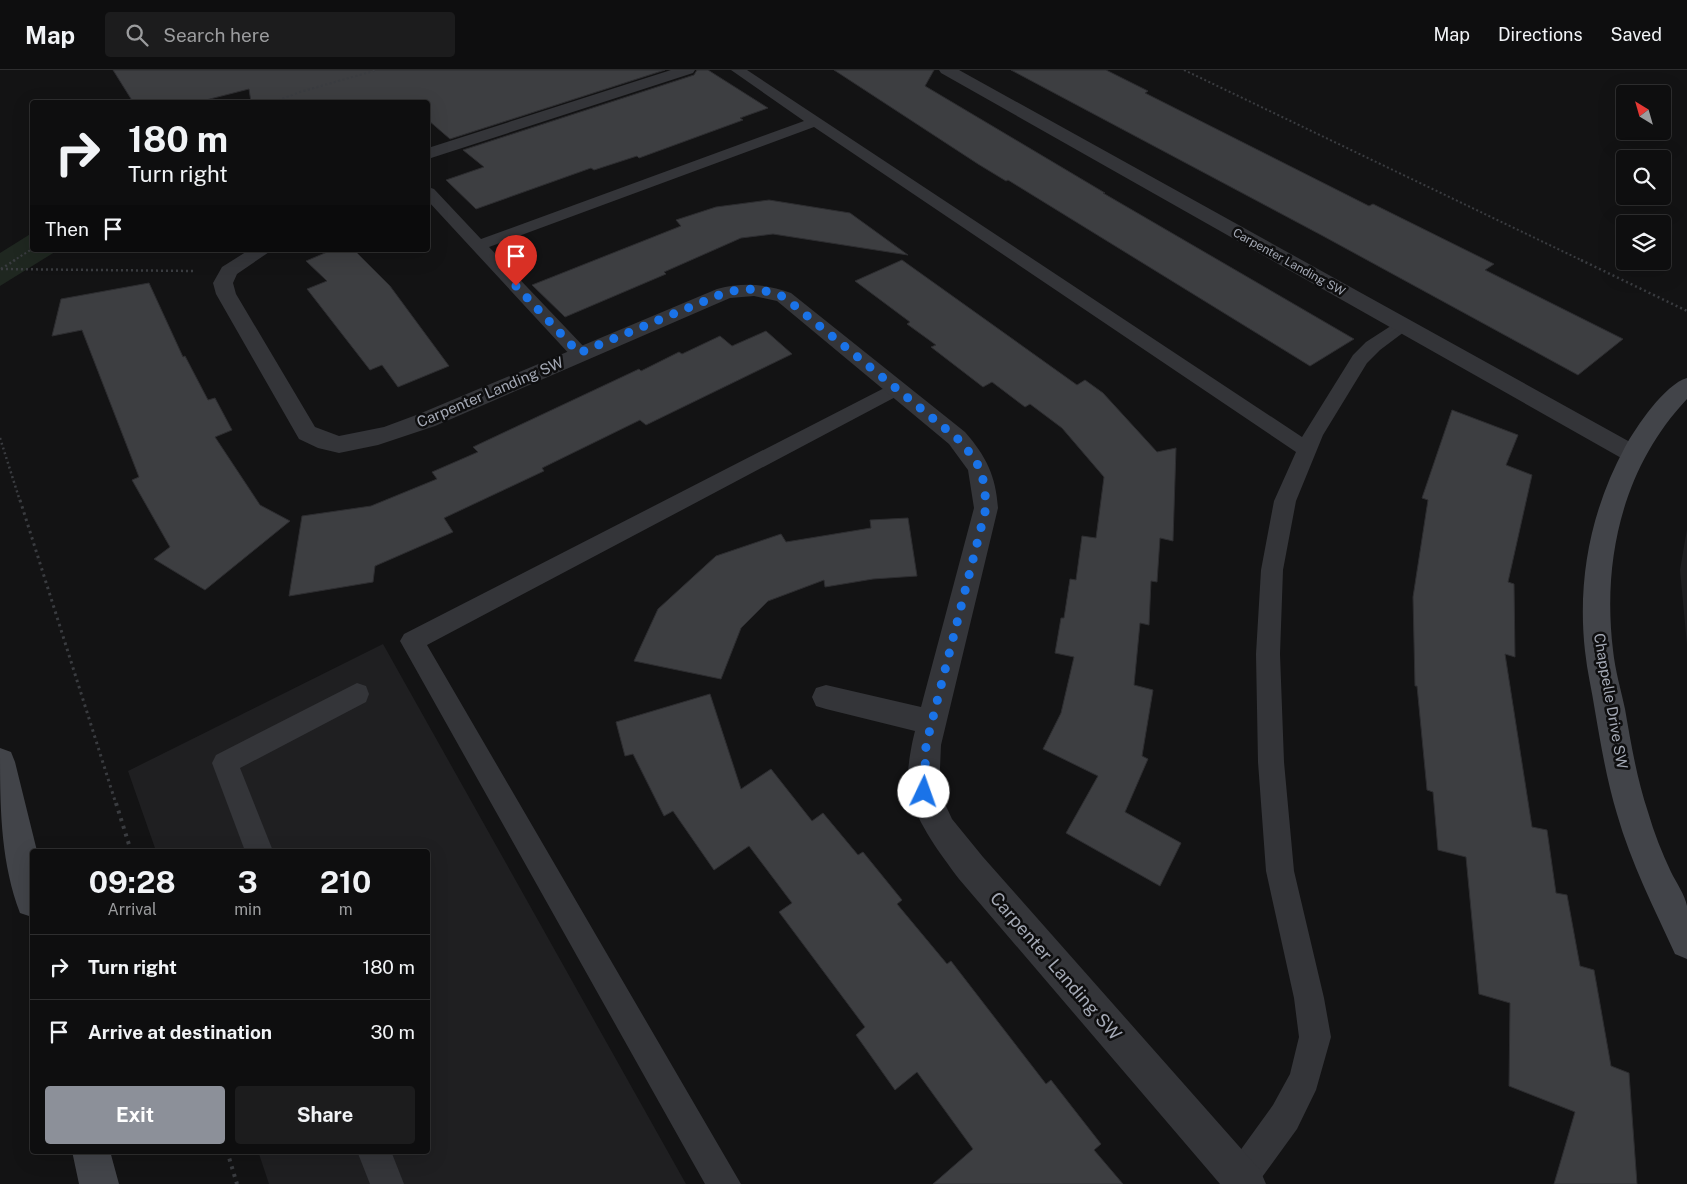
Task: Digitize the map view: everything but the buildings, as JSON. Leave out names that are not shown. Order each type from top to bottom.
[{"type":"street","points":[[430,153],[687,70]]},
{"type":"street","name":"Carpenter Landing SW","points":[[948,70],[1631,453]]},
{"type":"street","points":[[229,271],[259,252]]},
{"type":"street","name":"Carpenter Landing SW","points":[[229,271],[223,283],[226,294],[307,434],[330,444],[357,442],[397,431],[724,293],[744,288],[766,290],[784,297],[957,438],[976,460],[985,479],[986,508],[926,745],[924,792],[941,830],[971,868],[1243,1181]]},
{"type":"street","name":"Chappelle Drive SW","points":[[1687,385],[1672,398],[1631,453],[1617,484],[1606,520],[1598,575],[1599,649],[1614,736],[1637,828],[1687,942]]},
{"type":"street","points":[[826,697],[932,723]]},
{"type":"street","points":[[0,762],[30,892]]},
{"type":"street","points":[[92,1154],[99,1184]]},
{"type":"lane","points":[[738,70],[1306,450]]},
{"type":"lane","points":[[477,246],[814,122]]},
{"type":"lane","points":[[430,194],[579,353]]},
{"type":"lane","points":[[1243,1181],[1285,1117],[1305,1079],[1315,1037],[1309,998],[1280,871],[1271,762],[1268,654],[1272,570],[1285,501],[1306,450],[1360,359],[1373,346],[1403,326]]},
{"type":"lane","points":[[724,1184],[412,641],[896,388]]},
{"type":"lane","points":[[258,849],[225,764],[357,694]]},
{"type":"lane","points":[[375,1154],[387,1184]]},
{"type":"path","points":[[279,100],[300,92],[377,70]]},
{"type":"path","points":[[1184,70],[1687,311]]},
{"type":"path","points":[[0,269],[30,251]]},
{"type":"path","points":[[0,269],[229,271]]},
{"type":"path","points":[[0,438],[131,849]]},
{"type":"path","points":[[228,1154],[237,1184]]},
{"type":"shaded area","points":[[30,234],[30,252],[55,252],[0,286],[0,253]]},
{"type":"shaded area","points":[[1687,529],[1687,645],[1680,570]]},
{"type":"shaded area","points":[[383,644],[686,1184],[269,1184],[259,1154],[430,1154],[430,849],[155,849],[128,771]]},
{"type":"route","points":[[516,286],[579,353],[724,293],[744,288],[766,290],[784,297],[802,310],[957,438],[976,460],[985,479],[986,508],[926,745],[924,792]]}]
